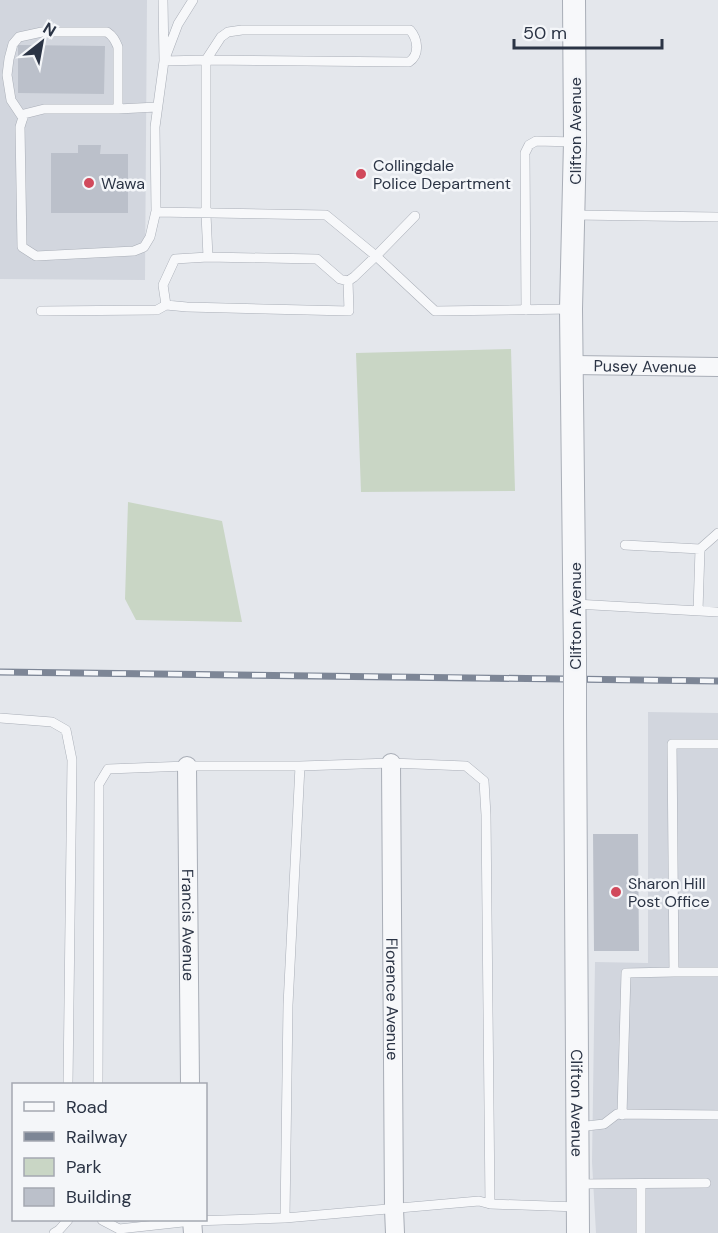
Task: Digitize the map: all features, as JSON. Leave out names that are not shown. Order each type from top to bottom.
[{"type":"street","name":"Clifton Avenue","points":[[574,0],[575,142],[571,309],[578,1233]]},
{"type":"street","name":"Pusey Avenue","points":[[573,365],[718,367]]},
{"type":"street","name":"Florence Avenue","points":[[391,763],[395,1233]]},
{"type":"street","name":"Francis Avenue","points":[[187,766],[190,1083]]},
{"type":"lane","points":[[157,107],[44,109],[24,114],[20,126],[22,247],[36,256],[134,251],[144,247],[150,237],[156,212],[155,127],[164,61],[163,0]]},
{"type":"lane","points":[[164,61],[178,24],[193,0]]},
{"type":"lane","points":[[164,61],[206,60],[409,62],[416,55],[416,45],[410,30],[242,30],[228,32],[221,37],[206,60],[208,257]]},
{"type":"lane","points":[[23,118],[11,100],[7,75],[9,58],[13,44],[19,37],[42,32],[107,32],[112,35],[118,47],[118,109]]},
{"type":"lane","points":[[526,310],[525,153],[536,141],[575,142]]},
{"type":"lane","points":[[156,212],[326,215],[376,256],[435,311],[571,309]]},
{"type":"lane","points":[[574,215],[717,217]]},
{"type":"lane","points":[[166,305],[163,285],[175,259],[208,257],[317,259],[340,279],[348,281],[415,216]]},
{"type":"lane","points":[[41,311],[157,310],[166,305],[187,308],[349,311],[348,281]]},
{"type":"lane","points":[[698,611],[700,549],[718,533]]},
{"type":"lane","points":[[625,544],[700,549]]},
{"type":"lane","points":[[574,604],[718,612]]},
{"type":"lane","points":[[0,718],[52,722],[66,730],[72,760],[69,1083]]},
{"type":"lane","points":[[674,972],[672,744],[718,744]]},
{"type":"lane","points":[[98,1083],[99,784],[108,769],[391,763],[466,766],[484,781],[486,815],[490,1204]]},
{"type":"lane","points":[[285,1218],[288,1005],[300,766]]},
{"type":"lane","points":[[622,1114],[626,973],[718,972]]},
{"type":"lane","points":[[578,1127],[604,1124],[617,1114],[718,1115]]},
{"type":"lane","points":[[578,1184],[706,1183]]},
{"type":"lane","points":[[641,1184],[641,1233]]},
{"type":"lane","points":[[104,1221],[119,1229],[285,1218],[479,1201],[490,1204],[578,1207]]},
{"type":"lane","points":[[54,1233],[67,1221]]},
{"type":"shaded area","points":[[0,0],[147,0],[145,280],[0,279]]},
{"type":"shaded area","points":[[648,712],[718,713],[718,1233],[596,1233],[592,1162],[595,962],[648,963]]},
{"type":"green space","points":[[511,349],[515,491],[361,492],[356,353]]},
{"type":"green space","points":[[128,502],[222,521],[242,622],[136,620],[125,599]]},
{"type":"building","points":[[18,45],[105,46],[104,94],[18,93]]},
{"type":"building","name":"Wawa","points":[[78,145],[101,145],[100,154],[128,154],[128,213],[51,213],[51,153],[78,153]]},
{"type":"building","name":"Sharon Hill Post Office","points":[[593,834],[638,834],[639,951],[594,951]]},
{"type":"railway","points":[[0,672],[718,681]]},
{"type":"place","name":"Collingdale Police Department","points":[[361,174]]},
{"type":"place","name":"Wawa","points":[[89,183]]},
{"type":"place","name":"Sharon Hill Post Office","points":[[616,892]]}]
